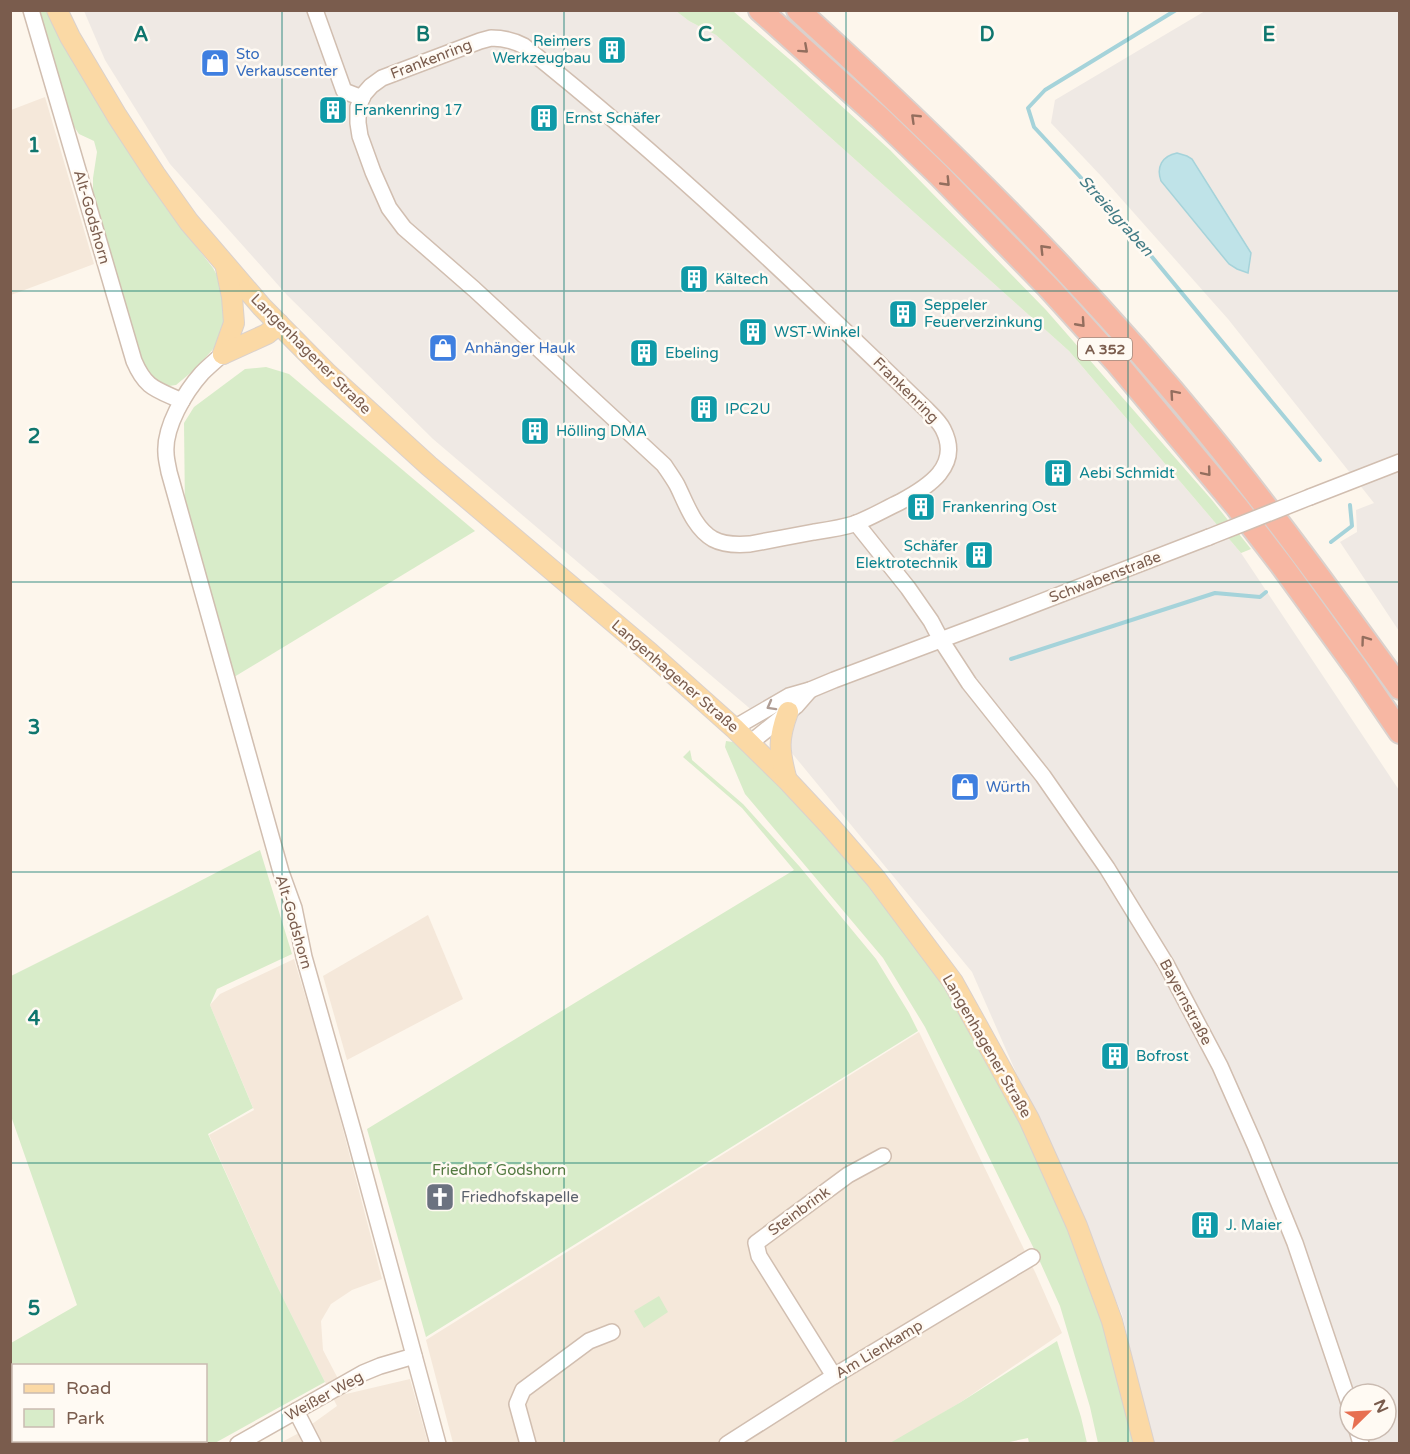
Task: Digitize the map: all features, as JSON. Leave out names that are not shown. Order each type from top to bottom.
[{"type":"highway","name":"A 352","points":[[760,10],[880,118],[939,175],[1049,288],[1116,362],[1237,507],[1357,669],[1400,732]]},
{"type":"highway","name":"A 352","points":[[798,10],[957,159],[1068,273],[1132,345],[1206,431],[1278,521],[1400,688]]},
{"type":"main road","name":"Langenhagener Straße","points":[[57,10],[70,37],[117,117],[155,174],[189,222],[262,307],[328,374],[429,466],[624,631],[734,728],[787,780],[876,879],[953,982],[1029,1119],[1077,1226],[1112,1321],[1144,1443]]},
{"type":"main road","points":[[225,265],[232,297],[234,323],[225,347]]},
{"type":"main road","points":[[225,347],[262,307]]},
{"type":"main road","points":[[225,347],[267,334],[279,324]]},
{"type":"main road","points":[[787,780],[779,748],[788,712]]},
{"type":"street","name":"Alt-Godshorn","points":[[31,10],[134,361],[141,377],[154,389],[182,401]]},
{"type":"street","points":[[315,10],[344,91],[362,98]]},
{"type":"street","name":"Frankenring","points":[[501,38],[524,46],[602,110],[727,220],[925,408],[943,428],[946,439],[947,457],[941,472],[922,490],[856,523],[750,544],[736,545],[714,540],[695,522],[676,483],[664,465],[398,221],[380,190],[360,136],[358,107],[362,98],[382,78],[480,41],[501,38]]},
{"type":"street","name":"Alt-Godshorn","points":[[225,347],[202,373],[175,415],[167,435],[165,451],[169,472],[280,872],[294,908],[304,957],[438,1443]]},
{"type":"street","name":"Schwabenstraße","points":[[734,728],[789,696],[941,640],[1400,462]]},
{"type":"street","points":[[856,523],[908,588],[941,640]]},
{"type":"street","name":"Bayernstraße","points":[[941,640],[969,683],[1043,776],[1107,867],[1167,964],[1220,1066],[1255,1145],[1295,1243],[1342,1382]]},
{"type":"street","name":"Schwabenstraße","points":[[750,743],[788,712],[810,690]]},
{"type":"street","name":"Steinbrink","points":[[834,1376],[759,1256],[756,1244],[848,1175],[883,1156]]},
{"type":"street","name":"Am Lienkamp","points":[[727,1443],[1032,1257]]},
{"type":"street","points":[[528,1443],[517,1404],[523,1390],[589,1341],[612,1332]]},
{"type":"street","name":"Weißer Weg","points":[[238,1443],[380,1366],[414,1356]]},
{"type":"street","points":[[296,1412],[313,1443]]},
{"type":"shaded area","points":[[84,11],[676,11],[689,21],[716,35],[1069,351],[1241,553],[1399,790],[1399,1443],[1152,1443],[1122,1314],[972,972],[768,724],[433,439],[287,295],[170,164],[105,60]]},
{"type":"shaded area","points":[[1205,11],[1399,11],[1399,631],[1340,542],[1357,532],[1356,510],[1374,503],[1228,319],[1051,123],[1055,100]]},
{"type":"shaded area","points":[[45,97],[94,264],[11,295],[11,110]]},
{"type":"shaded area","points":[[428,915],[463,999],[347,1060],[323,976]]},
{"type":"shaded area","points":[[294,959],[325,1061],[382,1279],[352,1290],[331,1304],[321,1321],[323,1350],[346,1394],[410,1379],[428,1443],[280,1443],[301,1432],[337,1406],[276,1284],[209,1135],[254,1110],[210,1005],[220,994]]},
{"type":"shaded area","points":[[919,1032],[1036,1274],[1062,1333],[961,1402],[891,1444],[453,1443],[426,1340]]},
{"type":"green space","points":[[37,11],[49,11],[107,118],[166,208],[213,268],[222,285],[227,328],[215,347],[194,370],[176,385],[161,385],[145,370],[130,326],[93,191],[97,152],[94,141],[79,134],[73,125]]},
{"type":"green space","points":[[676,11],[733,11],[890,150],[1046,310],[1212,500],[1251,549],[1241,553],[1069,351],[716,35],[689,21]]},
{"type":"green space","points":[[266,367],[289,374],[475,531],[234,677],[185,511],[184,423],[194,407],[245,369]]},
{"type":"green space","points":[[726,741],[733,742],[784,785],[871,882],[948,986],[1025,1123],[1106,1320],[1135,1443],[1098,1443],[1090,1407],[1060,1306],[925,1027],[883,958],[745,794],[725,747]]},
{"type":"green space","name":"Friedhof Godshorn","points":[[690,750],[692,760],[743,804],[800,867],[876,959],[918,1031],[426,1337],[367,1129],[794,870],[742,808],[683,757]]},
{"type":"green space","points":[[260,850],[292,954],[217,989],[210,1005],[253,1108],[208,1134],[276,1284],[325,1382],[215,1443],[11,1443],[11,1343],[77,1305],[11,1116],[11,976]]},
{"type":"green space","points":[[659,1296],[668,1312],[644,1328],[634,1311]]},
{"type":"green space","points":[[1057,1341],[1087,1443],[1029,1443],[1028,1438],[1000,1444],[890,1443],[961,1402]]},
{"type":"water","points":[[1177,153],[1192,159],[1251,253],[1248,273],[1229,264],[1161,181],[1159,171],[1164,159]]},
{"type":"waterway","name":"Streielgraben","points":[[1176,10],[1045,90],[1028,108],[1034,127],[1133,234],[1320,460]]},
{"type":"waterway","name":"Streielgraben","points":[[1331,542],[1352,526],[1350,505]]},
{"type":"waterway","name":"Streielgraben","points":[[1011,659],[1215,593],[1260,597],[1266,592]]},
{"type":"place","name":"Reimers Werkzeugbau","points":[[612,50]]},
{"type":"place","name":"Sto Verkauscenter","points":[[215,63]]},
{"type":"place","name":"Frankenring 17","points":[[333,110]]},
{"type":"place","name":"Ernst Schäfer","points":[[544,118]]},
{"type":"place","name":"Kältech","points":[[694,279]]},
{"type":"place","name":"Seppeler Feuerverzinkung","points":[[903,314]]},
{"type":"place","name":"WST-Winkel","points":[[753,332]]},
{"type":"place","name":"Anhänger Hauk","points":[[443,348]]},
{"type":"place","name":"Ebeling","points":[[644,353]]},
{"type":"place","name":"IPC2U","points":[[704,409]]},
{"type":"place","name":"Hölling DMA","points":[[535,431]]},
{"type":"place","name":"Aebi Schmidt","points":[[1058,473]]},
{"type":"place","name":"Frankenring Ost","points":[[921,507]]},
{"type":"place","name":"Schäfer Elektrotechnik","points":[[979,555]]},
{"type":"place","name":"Würth","points":[[965,787]]},
{"type":"place","name":"Bofrost","points":[[1115,1056]]},
{"type":"place","name":"Friedhofskapelle","points":[[440,1197]]},
{"type":"place","name":"J. Maier","points":[[1205,1225]]}]
